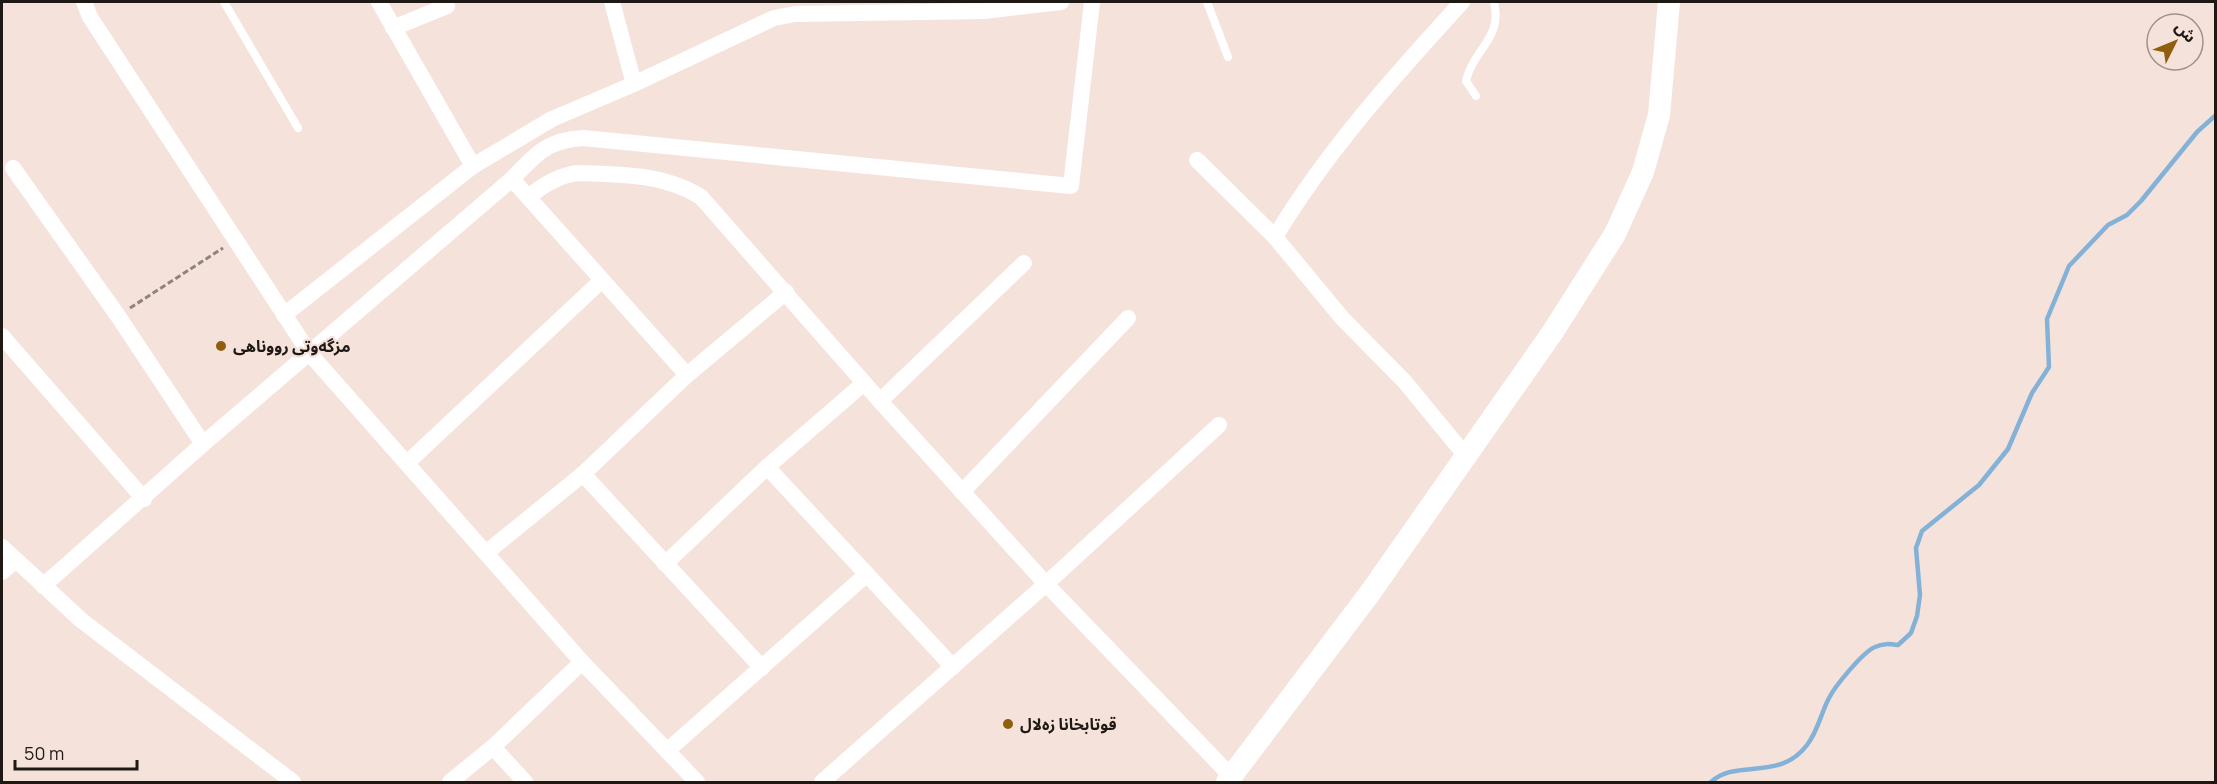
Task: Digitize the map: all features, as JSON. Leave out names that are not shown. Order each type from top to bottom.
[{"type":"main road","points":[[1229,779],[1370,593],[1551,333],[1615,234],[1643,172],[1659,116],[1669,2]]},
{"type":"street","points":[[84,2],[90,17],[310,354],[487,552],[582,663],[668,750],[697,783]]},
{"type":"street","points":[[380,2],[473,166]]},
{"type":"street","points":[[612,2],[634,84]]},
{"type":"street","points":[[284,315],[473,166],[552,119],[634,84],[774,18],[795,14],[1061,2]]},
{"type":"street","points":[[43,586],[144,499],[203,444],[512,179],[545,147],[561,140],[583,138],[1071,186],[1092,2]]},
{"type":"street","points":[[1275,237],[1297,201],[1357,123],[1456,4]]},
{"type":"street","points":[[393,28],[447,6]]},
{"type":"street","points":[[1197,160],[1275,237],[1342,318],[1405,382],[1465,455]]},
{"type":"street","points":[[13,168],[118,316],[203,444]]},
{"type":"street","points":[[528,197],[544,184],[563,175],[577,173],[665,180],[685,187],[701,197],[723,219],[864,383],[962,492],[1229,779]]},
{"type":"street","points":[[512,179],[687,375]]},
{"type":"street","points":[[880,401],[1024,263]]},
{"type":"street","points":[[407,463],[601,281]]},
{"type":"street","points":[[487,552],[583,474],[687,375],[786,292]]},
{"type":"street","points":[[962,492],[1128,318]]},
{"type":"street","points":[[2,336],[144,499]]},
{"type":"street","points":[[665,564],[767,467],[864,383]]},
{"type":"street","points":[[822,783],[1046,584],[1219,424]]},
{"type":"street","points":[[767,467],[953,667]]},
{"type":"street","points":[[583,474],[762,668]]},
{"type":"street","points":[[2,547],[8,566],[43,586],[81,620],[293,783]]},
{"type":"street","points":[[668,750],[867,574]]},
{"type":"street","points":[[450,783],[493,747],[582,663]]},
{"type":"street","points":[[493,747],[525,783]]},
{"type":"lane","points":[[224,2],[298,128]]},
{"type":"lane","points":[[1207,2],[1228,57]]},
{"type":"lane","points":[[1476,96],[1466,81],[1469,68],[1487,44],[1496,26],[1494,2]]},
{"type":"path","points":[[118,316],[235,240]]},
{"type":"waterway","points":[[1711,782],[1733,771],[1771,767],[1796,756],[1811,740],[1832,693],[1857,662],[1875,647],[1884,644],[1898,645],[1911,633],[1917,616],[1920,595],[1916,548],[1922,531],[1979,485],[2008,449],[2032,393],[2049,367],[2047,319],[2069,266],[2108,225],[2127,215],[2141,201],[2197,132],[2216,115]]},
{"type":"place","name":"مزگەوتی رووناهی","points":[[221,346]]},
{"type":"place","name":"قوتابخانا زەلال","points":[[1008,724]]}]
